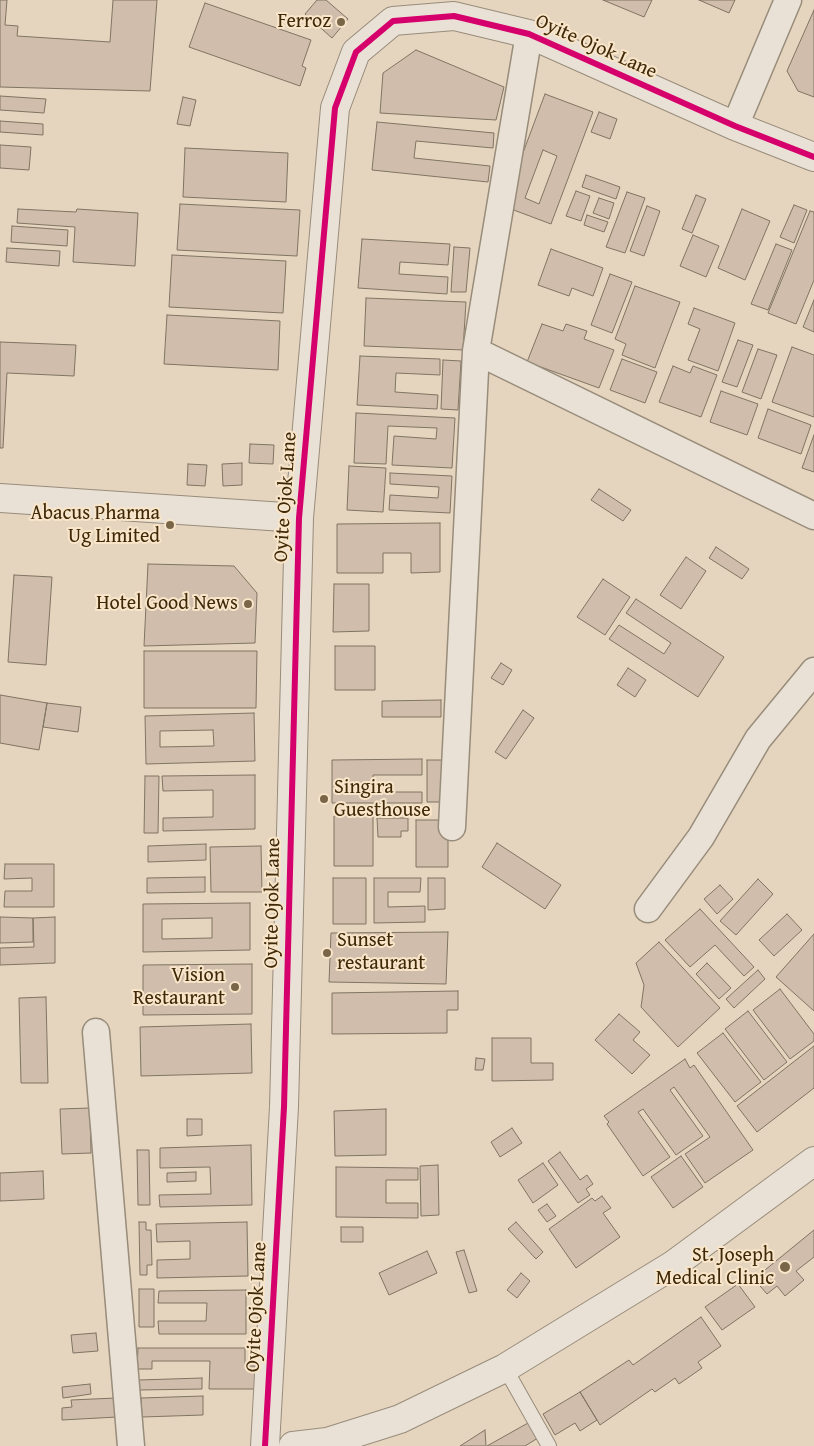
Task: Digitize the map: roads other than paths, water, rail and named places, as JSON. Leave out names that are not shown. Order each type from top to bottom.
[{"type":"street","points":[[735,126],[788,0]]},
{"type":"street","name":"Oyite Ojok Lane","points":[[265,1446],[284,1107],[298,518],[335,108],[356,52],[394,22],[454,16],[529,34],[735,126],[814,157]]},
{"type":"street","points":[[452,826],[476,351],[529,34]]},
{"type":"street","points":[[476,351],[814,516]]},
{"type":"street","points":[[0,498],[298,518]]},
{"type":"street","points":[[648,909],[701,838],[758,739],[814,671]]},
{"type":"street","points":[[96,1032],[131,1446]]},
{"type":"street","points":[[293,1446],[327,1444],[400,1419],[506,1368],[674,1265],[814,1161]]},
{"type":"lane","points":[[506,1368],[549,1446]]},
{"type":"place","name":"Ferroz","points":[[341,22]]},
{"type":"place","name":"Abacus Pharma Ug Limited","points":[[170,525]]},
{"type":"place","name":"Hotel Good News","points":[[248,604]]},
{"type":"place","name":"Singira Guesthouse","points":[[324,799]]},
{"type":"place","name":"Sunset restaurant","points":[[327,953]]},
{"type":"place","name":"Vision Restaurant","points":[[235,987]]},
{"type":"place","name":"St. Joseph Medical Clinic","points":[[785,1267]]}]
